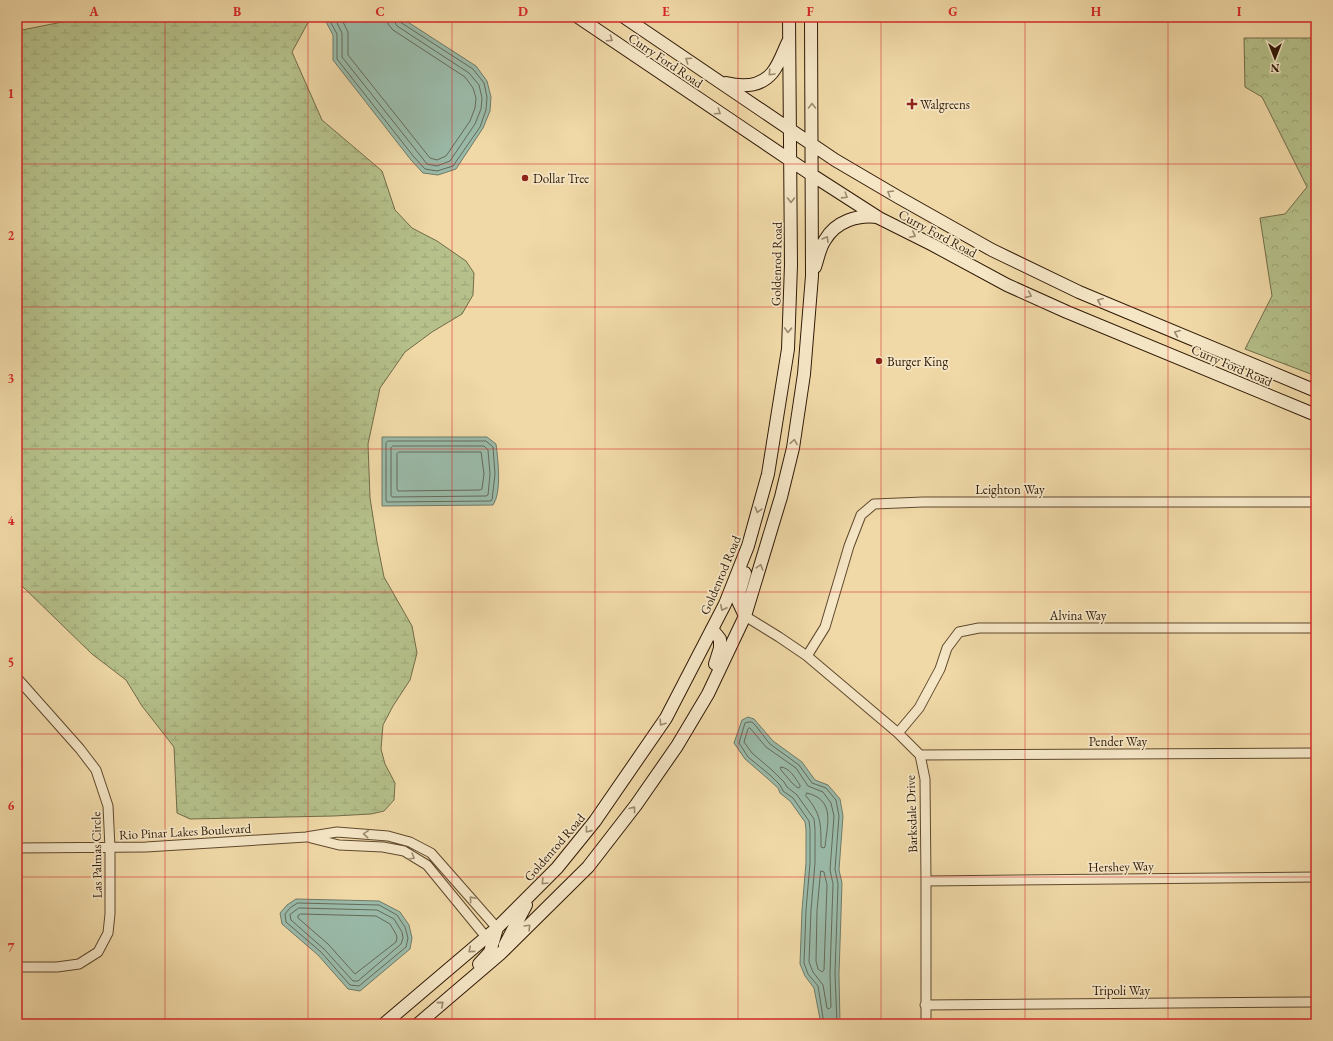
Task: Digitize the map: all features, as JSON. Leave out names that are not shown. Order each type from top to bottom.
[{"type":"main road","name":"Curry Ford Road","points":[[578,17],[790,161],[879,218],[933,245],[1006,285],[1316,415]]},
{"type":"main road","name":"Curry Ford Road","points":[[624,17],[812,145],[898,197],[992,250],[1079,292],[1316,391]]},
{"type":"main road","name":"Goldenrod Road","points":[[384,1024],[497,928],[564,860],[611,799],[666,718],[725,604],[748,546],[768,474],[788,349],[791,265],[789,17]]},
{"type":"main road","points":[[418,1024],[500,954],[588,867],[636,805],[672,753],[708,694],[745,616],[781,497],[793,448],[804,374],[812,276],[811,17]]},
{"type":"main road","points":[[720,82],[738,86],[752,86],[773,72],[789,39]]},
{"type":"main road","points":[[812,276],[825,240],[836,226],[848,220],[865,216],[879,218]]},
{"type":"main road","points":[[1145,344],[1170,346],[1316,406]]},
{"type":"main road","points":[[745,616],[738,601],[746,570],[748,546]]},
{"type":"main road","points":[[708,694],[720,648],[720,639],[712,629]]},
{"type":"main road","points":[[500,954],[531,895]]},
{"type":"main road","points":[[463,985],[469,972],[490,952],[497,928]]},
{"type":"street","name":"Leighton Way","points":[[807,656],[825,627],[849,546],[861,514],[874,504],[923,502],[1316,502]]},
{"type":"street","points":[[745,616],[807,656],[898,733],[920,755]]},
{"type":"street","name":"Alvina Way","points":[[898,733],[918,708],[940,669],[947,648],[959,632],[979,628],[1316,628]]},
{"type":"street","name":"Las Palmas Circle","points":[[17,967],[57,967],[79,964],[98,952],[108,933],[110,914],[110,848],[108,806],[96,770],[80,748],[18,680]]},
{"type":"street","name":"Pender Way","points":[[920,755],[1316,753]]},
{"type":"street","name":"Barksdale Drive","points":[[920,755],[925,779],[926,1024]]},
{"type":"street","name":"Rio Pinar Lakes Boulevard","points":[[17,848],[146,847],[306,837],[337,832],[388,836],[410,842],[431,853],[497,928]]},
{"type":"street","name":"Rio Pinar Lakes Boulevard","points":[[306,837],[339,845],[383,847],[404,851],[427,865],[486,937]]},
{"type":"street","name":"Hershey Way","points":[[926,881],[1316,877]]},
{"type":"street","name":"Tripoli Way","points":[[925,1005],[1316,1002]]},
{"type":"green space","points":[[87,17],[311,17],[292,52],[322,120],[382,171],[395,210],[412,228],[437,241],[466,261],[474,273],[473,295],[462,314],[432,332],[405,352],[380,388],[368,444],[370,498],[384,577],[412,626],[417,653],[410,680],[393,706],[383,725],[381,749],[385,764],[395,783],[394,800],[384,811],[371,814],[334,816],[190,819],[177,813],[174,747],[142,706],[126,680],[92,654],[21,585],[17,572],[17,31]]},
{"type":"green space","points":[[1244,38],[1316,38],[1316,376],[1245,349],[1272,296],[1260,218],[1285,214],[1307,187],[1262,97],[1245,87]]},
{"type":"water","points":[[330,17],[400,17],[476,66],[487,81],[491,97],[490,111],[483,128],[456,169],[438,175],[423,173],[411,160],[333,60],[333,35],[326,22]]},
{"type":"water","points":[[382,437],[487,437],[496,444],[498,458],[498,492],[493,505],[382,506]]},
{"type":"water","points":[[748,717],[754,719],[773,741],[802,762],[815,780],[828,785],[840,799],[843,816],[839,870],[842,883],[839,974],[840,1024],[821,1024],[814,988],[805,976],[800,964],[802,910],[806,863],[805,822],[790,801],[780,793],[778,788],[745,759],[734,743],[742,720]]},
{"type":"water","points":[[296,899],[379,901],[400,912],[409,925],[412,938],[410,949],[360,991],[348,989],[318,955],[282,924],[280,913],[287,905]]},
{"type":"place","name":"Walgreens","points":[[912,104]]},
{"type":"place","name":"Dollar Tree","points":[[525,178]]},
{"type":"place","name":"Burger King","points":[[879,361]]}]
